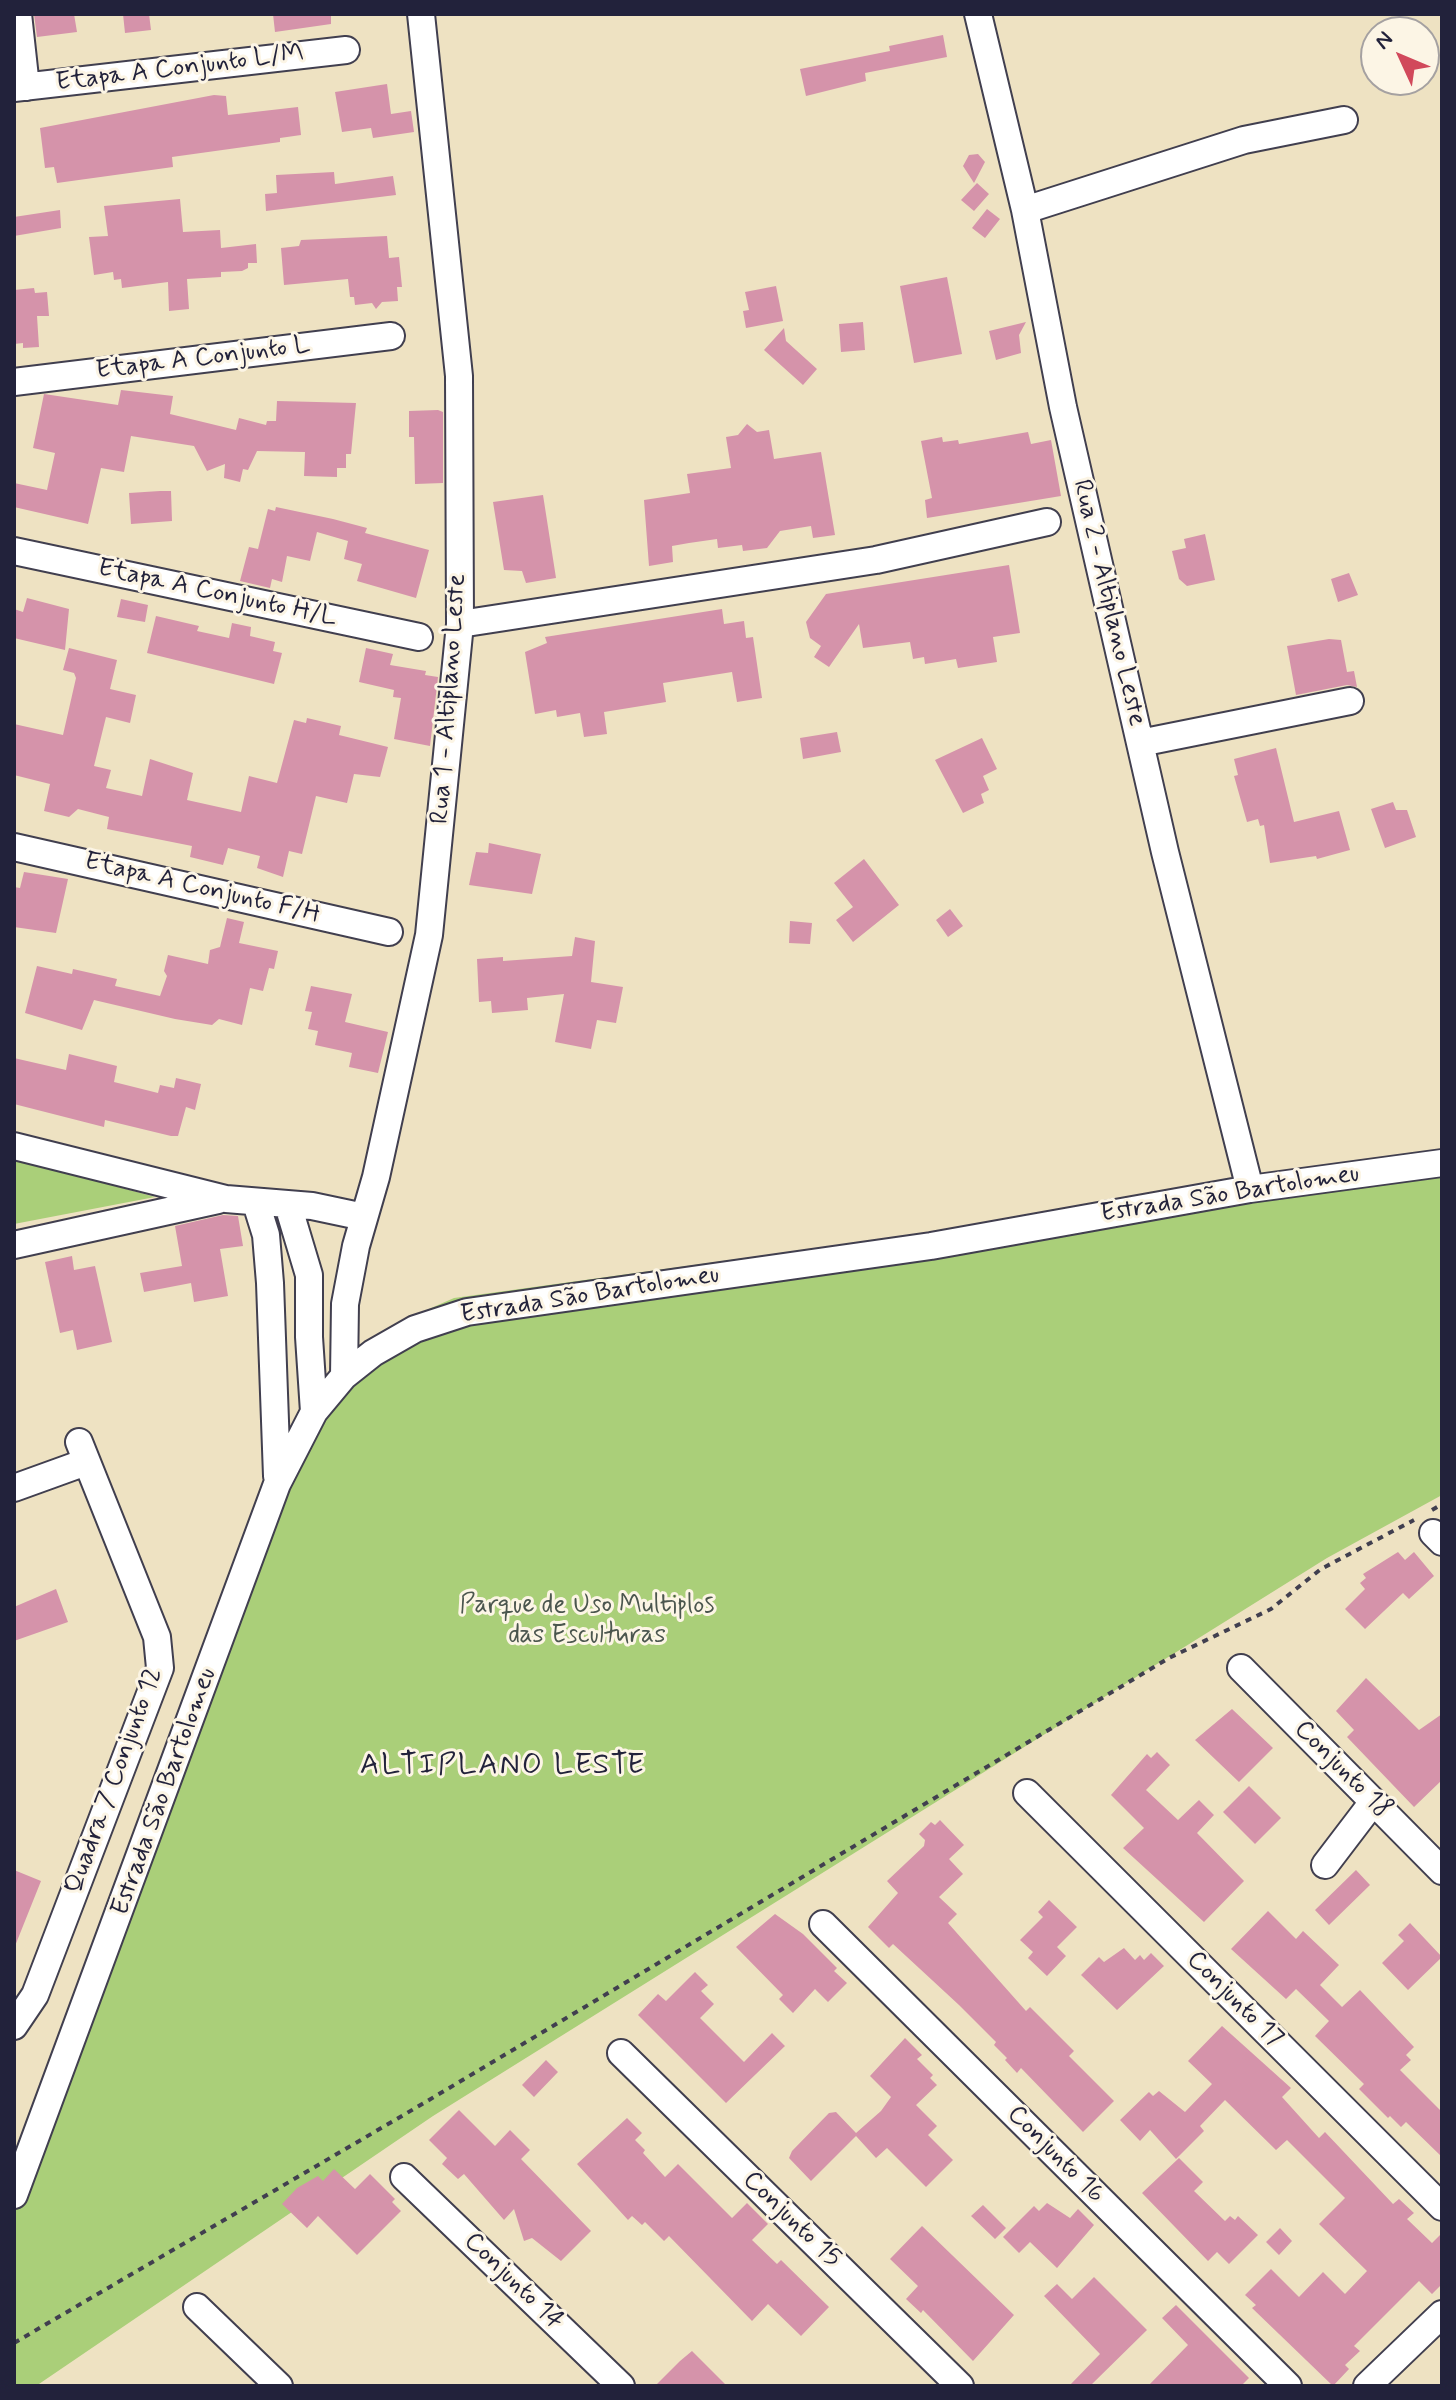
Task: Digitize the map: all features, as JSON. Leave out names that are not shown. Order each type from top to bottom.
[{"type":"street","points":[[18,14],[20,88]]},
{"type":"street","name":"Rua 1 - Altiplano Leste","points":[[344,1376],[345,1304],[429,935],[460,624],[459,376],[421,14]]},
{"type":"street","name":"Rua 2 - Altiplano Leste","points":[[978,14],[1025,210],[1063,407],[1140,743],[1250,1189]]},
{"type":"street","name":"Etapa A Conjunto L/M","points":[[20,88],[346,50]]},
{"type":"street","points":[[1025,210],[1244,140],[1344,120]]},
{"type":"street","name":"Etapa A Conjunto L","points":[[14,382],[391,336]]},
{"type":"street","points":[[460,624],[876,560],[1047,522]]},
{"type":"street","name":"Etapa A Conjunto H/L","points":[[14,551],[419,637]]},
{"type":"street","points":[[1140,743],[1350,701]]},
{"type":"street","name":"Etapa A Conjunto F/H","points":[[14,847],[389,932]]},
{"type":"street","points":[[14,1146],[226,1199],[300,1205],[364,1217]]},
{"type":"street","name":"Estrada São Bartolomeu","points":[[14,2195],[277,1484],[311,1416],[344,1376],[394,1340],[467,1312],[931,1246],[1250,1189],[1442,1163]]},
{"type":"street","points":[[14,1245],[226,1199]]},
{"type":"street","points":[[256,1203],[266,1235],[277,1484]]},
{"type":"street","points":[[276,1410],[311,1416],[309,1275],[300,1205]]},
{"type":"street","points":[[271,1337],[309,1337]]},
{"type":"street","name":"Quadra 7 Conjunto 12","points":[[14,1488],[82,1452],[157,1637],[160,1668],[35,1995],[14,2026]]},
{"type":"street","name":"Conjunto 18","points":[[1241,1668],[1442,1871]]},
{"type":"street","name":"Conjunto 17","points":[[1027,1793],[1442,2207]]},
{"type":"street","points":[[1325,1865],[1373,1802]]},
{"type":"street","name":"Conjunto 16","points":[[823,1924],[1288,2386]]},
{"type":"street","name":"Conjunto 15","points":[[621,2053],[960,2386]]},
{"type":"street","name":"Conjunto 14","points":[[404,2177],[621,2386]]},
{"type":"street","points":[[197,2307],[279,2386]]},
{"type":"street","points":[[1367,2386],[1442,2314]]},
{"type":"path","points":[[14,2343],[424,2103],[1169,1658],[1271,1609],[1321,1569],[1431,1526],[1442,1504]]},
{"type":"green space","points":[[14,1158],[155,1197],[14,1224]]},
{"type":"green space","name":"Parque de Uso Multiplos das Esculturas","points":[[1442,1162],[1442,1495],[1327,1558],[433,2116],[36,2386],[14,2386],[14,2186],[302,1422],[365,1345],[397,1323],[454,1298]]},
{"type":"building","points":[[34,14],[74,14],[77,32],[37,37]]},
{"type":"building","points":[[123,14],[149,14],[151,30],[125,33]]},
{"type":"building","points":[[273,14],[331,14],[331,24],[275,32]]},
{"type":"building","points":[[943,35],[947,57],[865,73],[866,81],[806,96],[800,69],[890,51],[889,46]]},
{"type":"building","points":[[387,84],[391,114],[411,111],[414,132],[373,138],[371,128],[342,132],[335,92]]},
{"type":"building","points":[[214,95],[226,96],[228,115],[298,107],[301,135],[280,138],[280,142],[172,157],[173,167],[57,183],[54,167],[45,168],[40,128]]},
{"type":"building","points":[[978,154],[985,162],[974,183],[963,166],[969,155]]},
{"type":"building","points":[[334,172],[335,184],[393,176],[396,195],[266,211],[265,194],[277,193],[276,175]]},
{"type":"building","points":[[977,183],[989,194],[974,211],[961,200]]},
{"type":"building","points":[[180,199],[183,232],[220,230],[221,248],[256,244],[257,263],[248,263],[248,268],[242,271],[221,272],[221,277],[187,279],[189,309],[169,311],[168,282],[122,288],[121,279],[114,280],[113,272],[94,275],[89,237],[108,236],[104,206]]},
{"type":"building","points":[[987,209],[1000,219],[985,238],[972,228]]},
{"type":"building","points":[[60,210],[61,228],[14,236],[14,217]]},
{"type":"building","points":[[387,236],[389,258],[399,257],[402,287],[397,287],[398,301],[382,302],[376,309],[372,303],[355,305],[354,297],[350,297],[348,279],[284,285],[281,248],[299,246],[301,240]]},
{"type":"building","points":[[947,277],[962,354],[914,363],[900,286]]},
{"type":"building","points":[[776,286],[783,321],[746,328],[743,311],[749,310],[745,292]]},
{"type":"building","points":[[34,288],[35,293],[47,292],[49,316],[37,316],[39,347],[23,348],[23,343],[14,344],[14,290]]},
{"type":"building","points":[[863,322],[865,350],[841,352],[839,324]]},
{"type":"building","points":[[1026,322],[1019,335],[1021,353],[996,360],[989,331]]},
{"type":"building","points":[[784,328],[786,341],[817,369],[803,385],[764,350]]},
{"type":"building","points":[[121,390],[173,396],[170,414],[236,430],[239,418],[266,425],[267,421],[276,421],[277,401],[356,403],[351,454],[346,454],[346,468],[337,468],[337,477],[304,476],[305,452],[257,451],[248,470],[243,469],[240,482],[224,478],[225,464],[207,471],[194,446],[131,436],[124,472],[101,468],[88,524],[14,507],[14,483],[47,490],[55,453],[33,448],[44,394],[118,405]]},
{"type":"building","points":[[409,411],[443,412],[443,483],[415,484],[414,437],[409,437]]},
{"type":"building","points":[[747,424],[757,432],[769,430],[774,459],[821,452],[835,535],[813,538],[811,526],[780,531],[767,548],[743,551],[742,545],[718,548],[717,539],[689,543],[672,546],[673,562],[649,566],[644,500],[690,493],[687,474],[731,468],[726,437],[738,435]]},
{"type":"building","points":[[1028,432],[1031,444],[1051,440],[1061,496],[927,518],[925,500],[932,498],[921,441],[942,437],[943,442],[958,440],[959,444]]},
{"type":"building","points":[[171,491],[172,521],[131,524],[129,493]]},
{"type":"building","points":[[543,495],[556,578],[526,583],[522,571],[504,570],[493,502]]},
{"type":"building","points":[[276,507],[367,528],[365,533],[429,550],[416,598],[357,581],[362,564],[344,559],[348,541],[317,532],[310,561],[287,556],[282,582],[272,579],[270,588],[240,581],[249,547],[258,549],[268,509],[275,511]]},
{"type":"building","points":[[1205,534],[1215,580],[1187,586],[1179,579],[1172,551],[1186,548],[1184,539]]},
{"type":"building","points":[[1009,565],[1020,633],[993,637],[997,662],[958,668],[956,659],[925,664],[924,657],[913,659],[910,642],[863,648],[859,624],[829,667],[814,657],[821,646],[810,638],[806,622],[826,594]]},
{"type":"building","points":[[1349,573],[1358,595],[1338,602],[1331,579]]},
{"type":"building","points":[[27,598],[69,609],[65,650],[14,638],[14,609],[23,612]]},
{"type":"building","points":[[121,599],[148,605],[145,622],[117,617]]},
{"type":"building","points":[[722,609],[724,624],[744,621],[746,638],[753,637],[762,698],[737,702],[732,672],[663,683],[666,702],[604,712],[607,734],[584,737],[580,713],[557,717],[556,710],[535,714],[525,652],[547,643],[545,637]]},
{"type":"building","points":[[156,616],[199,626],[197,631],[229,638],[232,623],[251,627],[250,636],[275,642],[273,651],[282,653],[274,684],[147,653]]},
{"type":"building","points":[[1341,640],[1347,672],[1354,671],[1357,687],[1347,685],[1296,695],[1287,646]]},
{"type":"building","points":[[69,648],[117,660],[110,689],[136,695],[130,723],[106,717],[94,766],[111,770],[106,788],[142,796],[150,759],[193,773],[187,800],[241,812],[249,776],[277,783],[294,720],[306,723],[307,718],[341,726],[339,735],[388,747],[380,777],[354,774],[347,803],[316,796],[302,854],[289,851],[283,877],[257,868],[260,856],[228,848],[223,865],[190,857],[192,846],[107,829],[109,817],[78,809],[69,817],[44,811],[50,784],[14,775],[14,724],[63,735],[76,678],[74,673],[63,670]]},
{"type":"building","points":[[366,648],[393,654],[390,665],[426,671],[425,675],[438,677],[430,746],[394,739],[401,698],[393,697],[394,690],[359,682]]},
{"type":"building","points":[[837,732],[841,752],[803,759],[800,738]]},
{"type":"building","points":[[982,738],[997,769],[983,776],[989,790],[981,794],[984,803],[963,813],[935,760]]},
{"type":"building","points":[[1276,748],[1294,822],[1339,811],[1350,850],[1317,859],[1316,856],[1270,863],[1264,825],[1260,826],[1258,819],[1247,822],[1234,776],[1238,775],[1234,759]]},
{"type":"building","points":[[1393,802],[1396,810],[1407,810],[1416,837],[1385,848],[1371,809]]},
{"type":"building","points":[[489,843],[541,854],[532,894],[469,885],[476,852],[488,853]]},
{"type":"building","points":[[864,859],[899,905],[853,942],[836,920],[853,907],[834,883]]},
{"type":"building","points":[[24,872],[68,879],[56,933],[14,927],[14,887],[20,888]]},
{"type":"building","points":[[950,909],[963,926],[948,937],[936,920]]},
{"type":"building","points":[[227,918],[244,922],[239,943],[278,951],[274,969],[269,968],[263,991],[250,988],[242,1025],[219,1019],[212,1025],[175,1019],[94,1000],[82,1030],[25,1013],[37,966],[72,974],[73,969],[117,979],[115,986],[160,996],[167,976],[164,971],[168,955],[208,964],[210,950],[220,947]]},
{"type":"building","points":[[790,921],[812,923],[810,944],[789,943]]},
{"type":"building","points":[[575,937],[595,941],[591,982],[623,987],[616,1023],[597,1020],[591,1049],[555,1042],[564,994],[527,998],[528,1010],[492,1013],[491,1001],[479,1002],[477,959],[503,957],[503,961],[572,956]]},
{"type":"building","points":[[311,986],[352,994],[345,1022],[388,1032],[378,1073],[349,1067],[352,1053],[315,1045],[318,1031],[308,1029],[312,1012],[305,1011]]},
{"type":"building","points":[[69,1054],[117,1066],[114,1082],[158,1093],[160,1085],[174,1088],[176,1078],[201,1084],[195,1110],[186,1107],[178,1136],[171,1136],[105,1120],[104,1127],[14,1104],[14,1058],[66,1070]]},
{"type":"building","points":[[223,1215],[238,1216],[243,1246],[220,1249],[228,1296],[194,1302],[191,1283],[144,1292],[140,1273],[182,1266],[175,1226]]},
{"type":"building","points":[[72,1256],[74,1270],[95,1266],[112,1342],[77,1350],[73,1330],[60,1333],[45,1262]]},
{"type":"building","points":[[1398,1552],[1405,1560],[1414,1552],[1434,1576],[1409,1599],[1403,1593],[1365,1629],[1345,1609],[1365,1589],[1360,1583],[1366,1578],[1363,1574]]},
{"type":"building","points":[[56,1589],[68,1622],[14,1641],[14,1607]]},
{"type":"building","points":[[1366,1678],[1419,1730],[1442,1714],[1442,1780],[1414,1807],[1347,1737],[1354,1730],[1336,1711]]},
{"type":"building","points":[[1232,1709],[1273,1748],[1239,1782],[1195,1740]]},
{"type":"building","points":[[1157,1752],[1170,1765],[1146,1790],[1178,1820],[1199,1800],[1214,1815],[1197,1833],[1244,1881],[1204,1922],[1123,1848],[1144,1828],[1111,1795],[1147,1754],[1151,1758]]},
{"type":"building","points":[[1249,1786],[1281,1818],[1255,1844],[1223,1812]]},
{"type":"building","points":[[940,1820],[964,1845],[949,1859],[963,1874],[939,1897],[957,1914],[948,1923],[1026,2011],[1030,2007],[1074,2051],[1069,2056],[1114,2101],[1083,2132],[1021,2068],[1017,2073],[994,2045],[996,2042],[959,2005],[893,1944],[889,1948],[868,1927],[898,1893],[887,1881],[924,1846],[925,1840],[919,1834],[931,1822],[935,1825]]},
{"type":"building","points":[[14,1870],[41,1881],[15,1946],[14,1946]]},
{"type":"building","points":[[1356,1870],[1370,1885],[1329,1925],[1315,1910]]},
{"type":"building","points":[[1049,1900],[1077,1927],[1057,1947],[1066,1956],[1047,1976],[1028,1958],[1033,1952],[1020,1940],[1043,1917],[1038,1912]]},
{"type":"building","points":[[1268,1911],[1296,1939],[1303,1931],[1339,1965],[1320,1985],[1342,2007],[1360,1990],[1414,2047],[1406,2055],[1411,2060],[1400,2070],[1442,2112],[1442,2157],[1406,2122],[1401,2127],[1390,2116],[1388,2118],[1359,2089],[1364,2084],[1315,2036],[1329,2021],[1296,1989],[1286,1999],[1231,1949]]},
{"type":"building","points":[[775,1914],[803,1934],[837,1968],[834,1971],[847,1983],[828,2002],[815,1989],[793,2013],[779,1999],[783,1995],[736,1947]]},
{"type":"building","points":[[1410,1923],[1442,1957],[1408,1990],[1382,1963],[1404,1941],[1398,1935]]},
{"type":"building","points":[[1124,1948],[1135,1960],[1140,1955],[1144,1960],[1151,1953],[1164,1966],[1117,2010],[1081,1975],[1099,1957],[1104,1962]]},
{"type":"building","points":[[695,1972],[708,1985],[701,1991],[714,2004],[700,2018],[744,2062],[772,2033],[785,2046],[726,2103],[638,2015],[658,1994],[666,2001]]},
{"type":"building","points":[[1222,2026],[1291,2088],[1282,2097],[1319,2138],[1325,2132],[1393,2204],[1399,2199],[1414,2213],[1407,2219],[1432,2243],[1442,2233],[1442,2284],[1432,2294],[1419,2281],[1354,2346],[1360,2351],[1345,2365],[1349,2369],[1333,2386],[1252,2308],[1256,2305],[1245,2295],[1271,2269],[1299,2297],[1323,2272],[1345,2294],[1367,2271],[1319,2224],[1345,2198],[1287,2140],[1276,2150],[1225,2100],[1200,2126],[1204,2131],[1176,2159],[1150,2130],[1140,2141],[1120,2120],[1149,2092],[1153,2096],[1159,2091],[1185,2112],[1212,2084],[1188,2061]]},
{"type":"building","points":[[905,2038],[922,2055],[917,2059],[933,2075],[930,2078],[937,2085],[916,2105],[937,2126],[928,2135],[953,2160],[926,2187],[887,2148],[876,2158],[856,2136],[811,2181],[789,2158],[792,2151],[829,2113],[836,2112],[856,2133],[881,2111],[891,2097],[870,2076]]},
{"type":"building","points":[[546,2060],[558,2072],[534,2097],[522,2085]]},
{"type":"building","points":[[459,2110],[495,2146],[510,2130],[530,2150],[521,2159],[591,2231],[561,2261],[532,2238],[524,2241],[514,2209],[504,2220],[464,2174],[458,2179],[442,2164],[447,2158],[429,2140]]},
{"type":"building","points":[[627,2118],[642,2133],[635,2140],[645,2150],[643,2153],[665,2177],[678,2164],[732,2218],[747,2203],[768,2224],[752,2240],[777,2264],[781,2260],[829,2307],[801,2336],[768,2304],[752,2321],[669,2236],[664,2241],[645,2222],[642,2225],[632,2216],[628,2220],[577,2164]]},
{"type":"building","points":[[1179,2158],[1203,2182],[1194,2191],[1225,2221],[1230,2216],[1235,2220],[1238,2216],[1258,2235],[1229,2264],[1217,2252],[1208,2261],[1142,2193]]},
{"type":"building","points":[[334,2169],[355,2189],[370,2174],[395,2199],[392,2202],[401,2211],[357,2255],[318,2216],[307,2228],[282,2204],[297,2188],[318,2176],[323,2181]]},
{"type":"building","points":[[1047,2203],[1070,2218],[1078,2209],[1094,2225],[1057,2268],[1030,2242],[1019,2253],[1003,2237],[1034,2206],[1039,2211]]},
{"type":"building","points":[[983,2205],[1006,2228],[995,2239],[971,2216]]},
{"type":"building","points":[[922,2226],[1014,2315],[973,2361],[923,2310],[921,2313],[906,2299],[918,2286],[890,2259]]},
{"type":"building","points":[[1280,2228],[1292,2241],[1279,2255],[1266,2242]]},
{"type":"building","points":[[1094,2277],[1147,2330],[1090,2386],[1069,2386],[1100,2354],[1044,2296],[1057,2284],[1072,2299]]},
{"type":"building","points":[[1176,2305],[1249,2378],[1241,2386],[1148,2386],[1188,2345],[1162,2318]]},
{"type":"building","points":[[692,2351],[727,2386],[655,2386],[680,2361]]},
{"type":"district","name":"ALTIPLANO LESTE","points":[[503,1767]]}]
